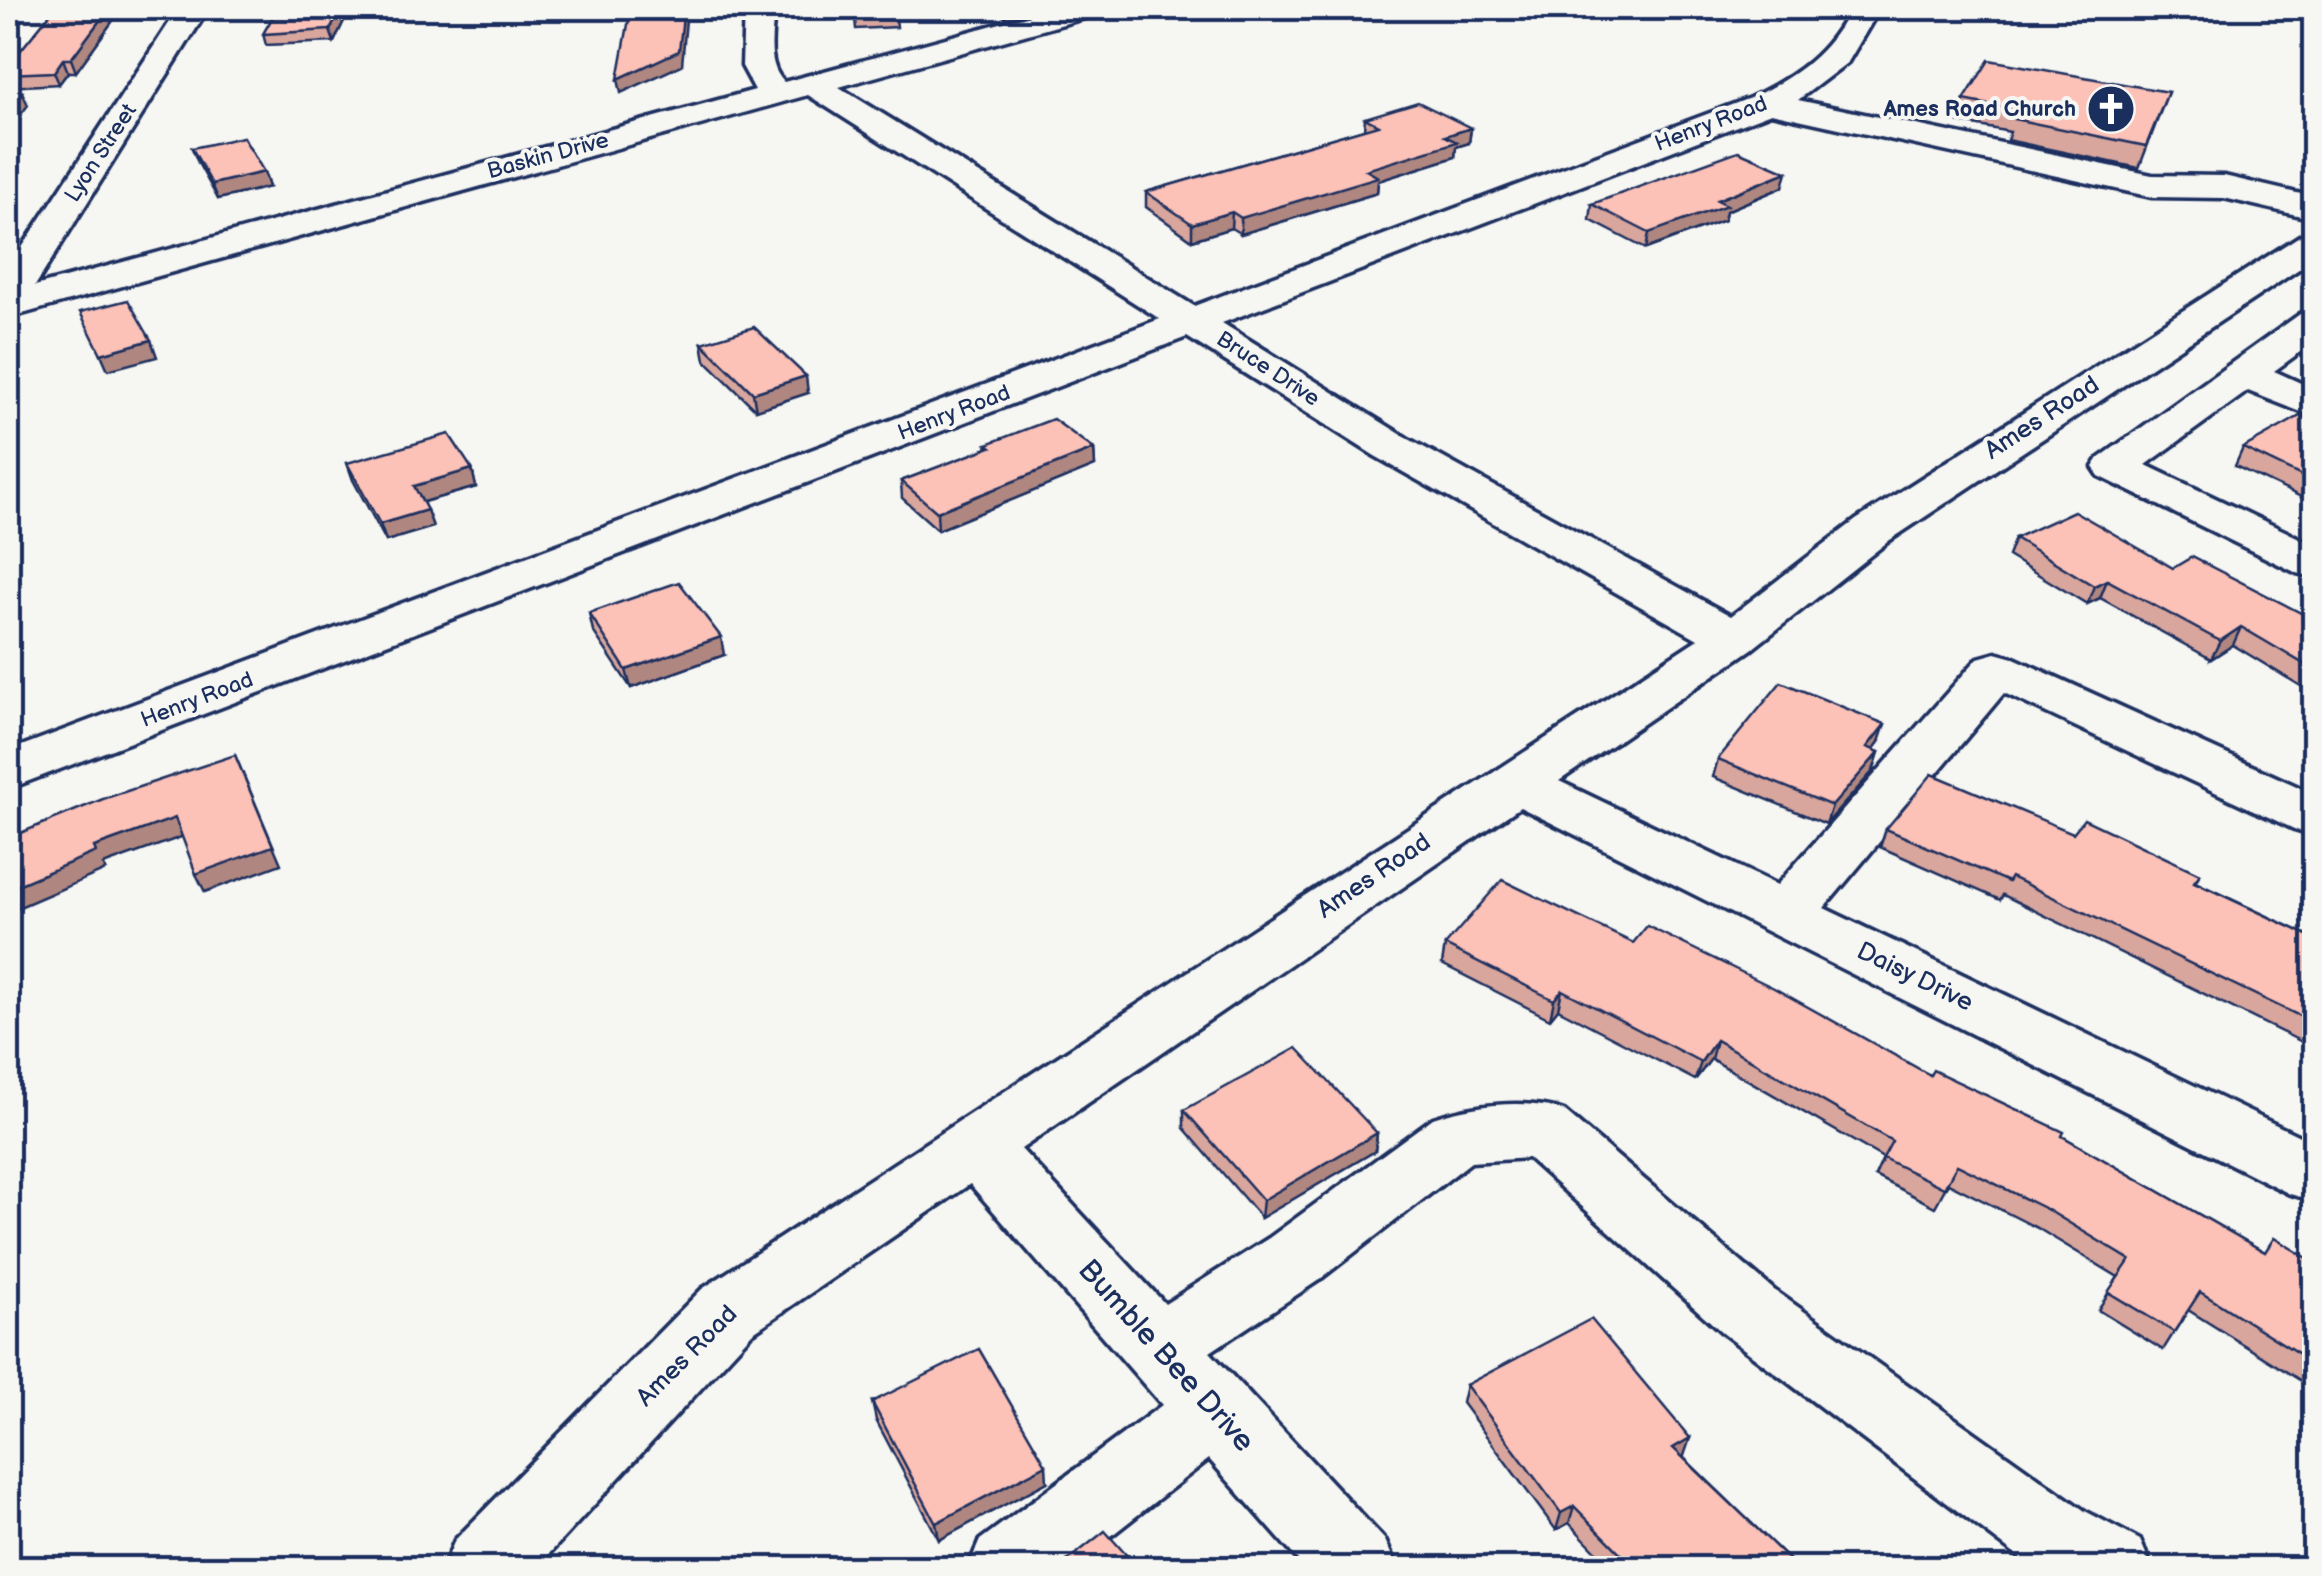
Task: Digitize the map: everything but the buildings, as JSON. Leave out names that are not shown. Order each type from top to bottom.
[{"type":"street","name":"Lyon Street","points":[[8,298],[194,8]]},
{"type":"street","points":[[759,8],[756,68],[762,82],[795,88]]},
{"type":"street","name":"Baskin Drive","points":[[8,306],[1088,8]]},
{"type":"street","name":"Henry Road","points":[[8,771],[1770,102],[1814,78],[1840,54],[1856,32],[1865,8]]},
{"type":"street","name":"Bruce Drive","points":[[795,88],[1191,320],[1391,447],[1734,638]]},
{"type":"street","points":[[1770,102],[2152,186],[2224,188],[2314,208]]},
{"type":"street","name":"Ames Road","points":[[484,1568],[727,1310],[1734,638],[1872,530],[2314,243]]},
{"type":"street","points":[[2314,322],[2115,468],[2314,563]]},
{"type":"street","points":[[2244,374],[2314,404]]},
{"type":"street","points":[[1786,914],[1996,669],[2314,816]]},
{"type":"street","name":"Daisy Drive","points":[[1515,782],[2314,1174]]},
{"type":"street","points":[[1158,1347],[1294,1258],[1456,1137],[1541,1130],[1749,1312],[2057,1538],[2112,1568]]},
{"type":"street","name":"Bumble Bee Drive","points":[[974,1143],[1357,1568]]},
{"type":"street","points":[[1008,1568],[1214,1410]]},
{"type":"place","name":"Ames Road Church","points":[[2111,109]]}]
